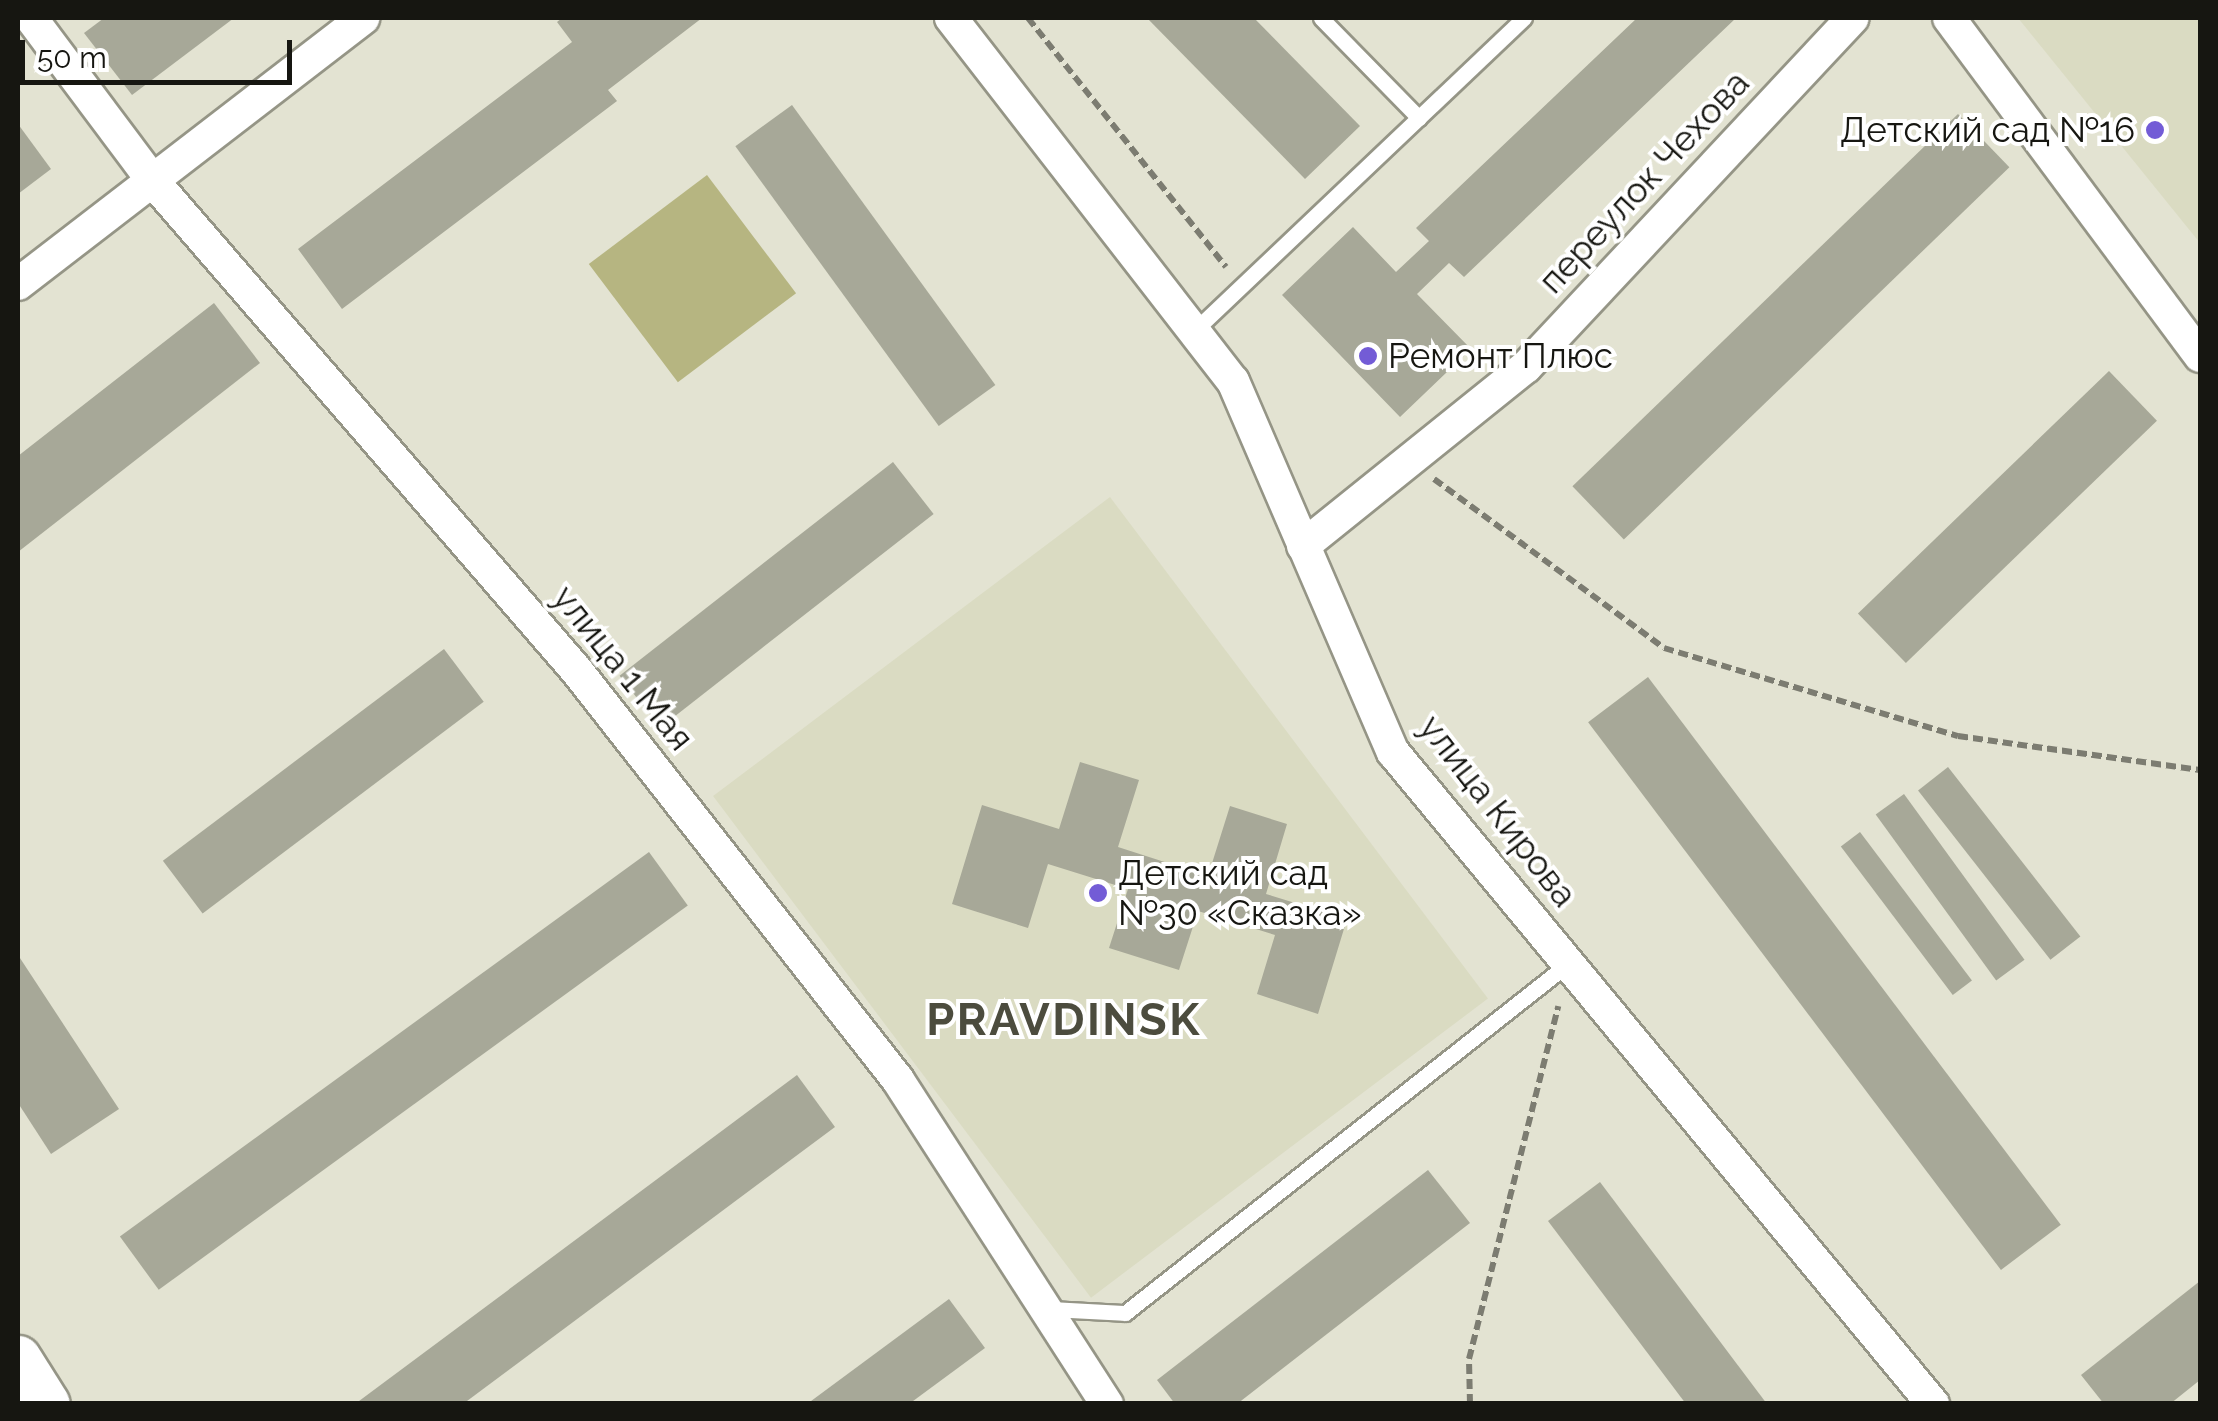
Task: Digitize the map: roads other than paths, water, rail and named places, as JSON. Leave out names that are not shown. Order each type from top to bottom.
[{"type":"street","name":"улица 1 Мая","points":[[31,18],[152,180],[577,670],[898,1080],[1107,1404]]},
{"type":"street","points":[[18,284],[364,18]]},
{"type":"street","name":"улица Кирова","points":[[951,18],[1233,381],[1393,752],[1934,1404]]},
{"type":"street","name":"переулок Чехова","points":[[1303,546],[1526,367],[1852,18]]},
{"type":"street","points":[[1950,18],[2200,356]]},
{"type":"street","points":[[18,1358],[39,1401]]},
{"type":"lane","points":[[1321,18],[1419,118]]},
{"type":"lane","points":[[1194,331],[1524,18]]},
{"type":"lane","points":[[1046,1309],[1125,1313],[1569,964]]},
{"type":"place","name":"Детский сад №16","points":[[2155,130]]},
{"type":"place","name":"Ремонт Плюс","points":[[1368,356]]},
{"type":"place","name":"Детский сад №30 «Сказка»","points":[[1098,893]]},
{"type":"district","name":"PRAVDINSK","points":[[1064,1020]]}]
